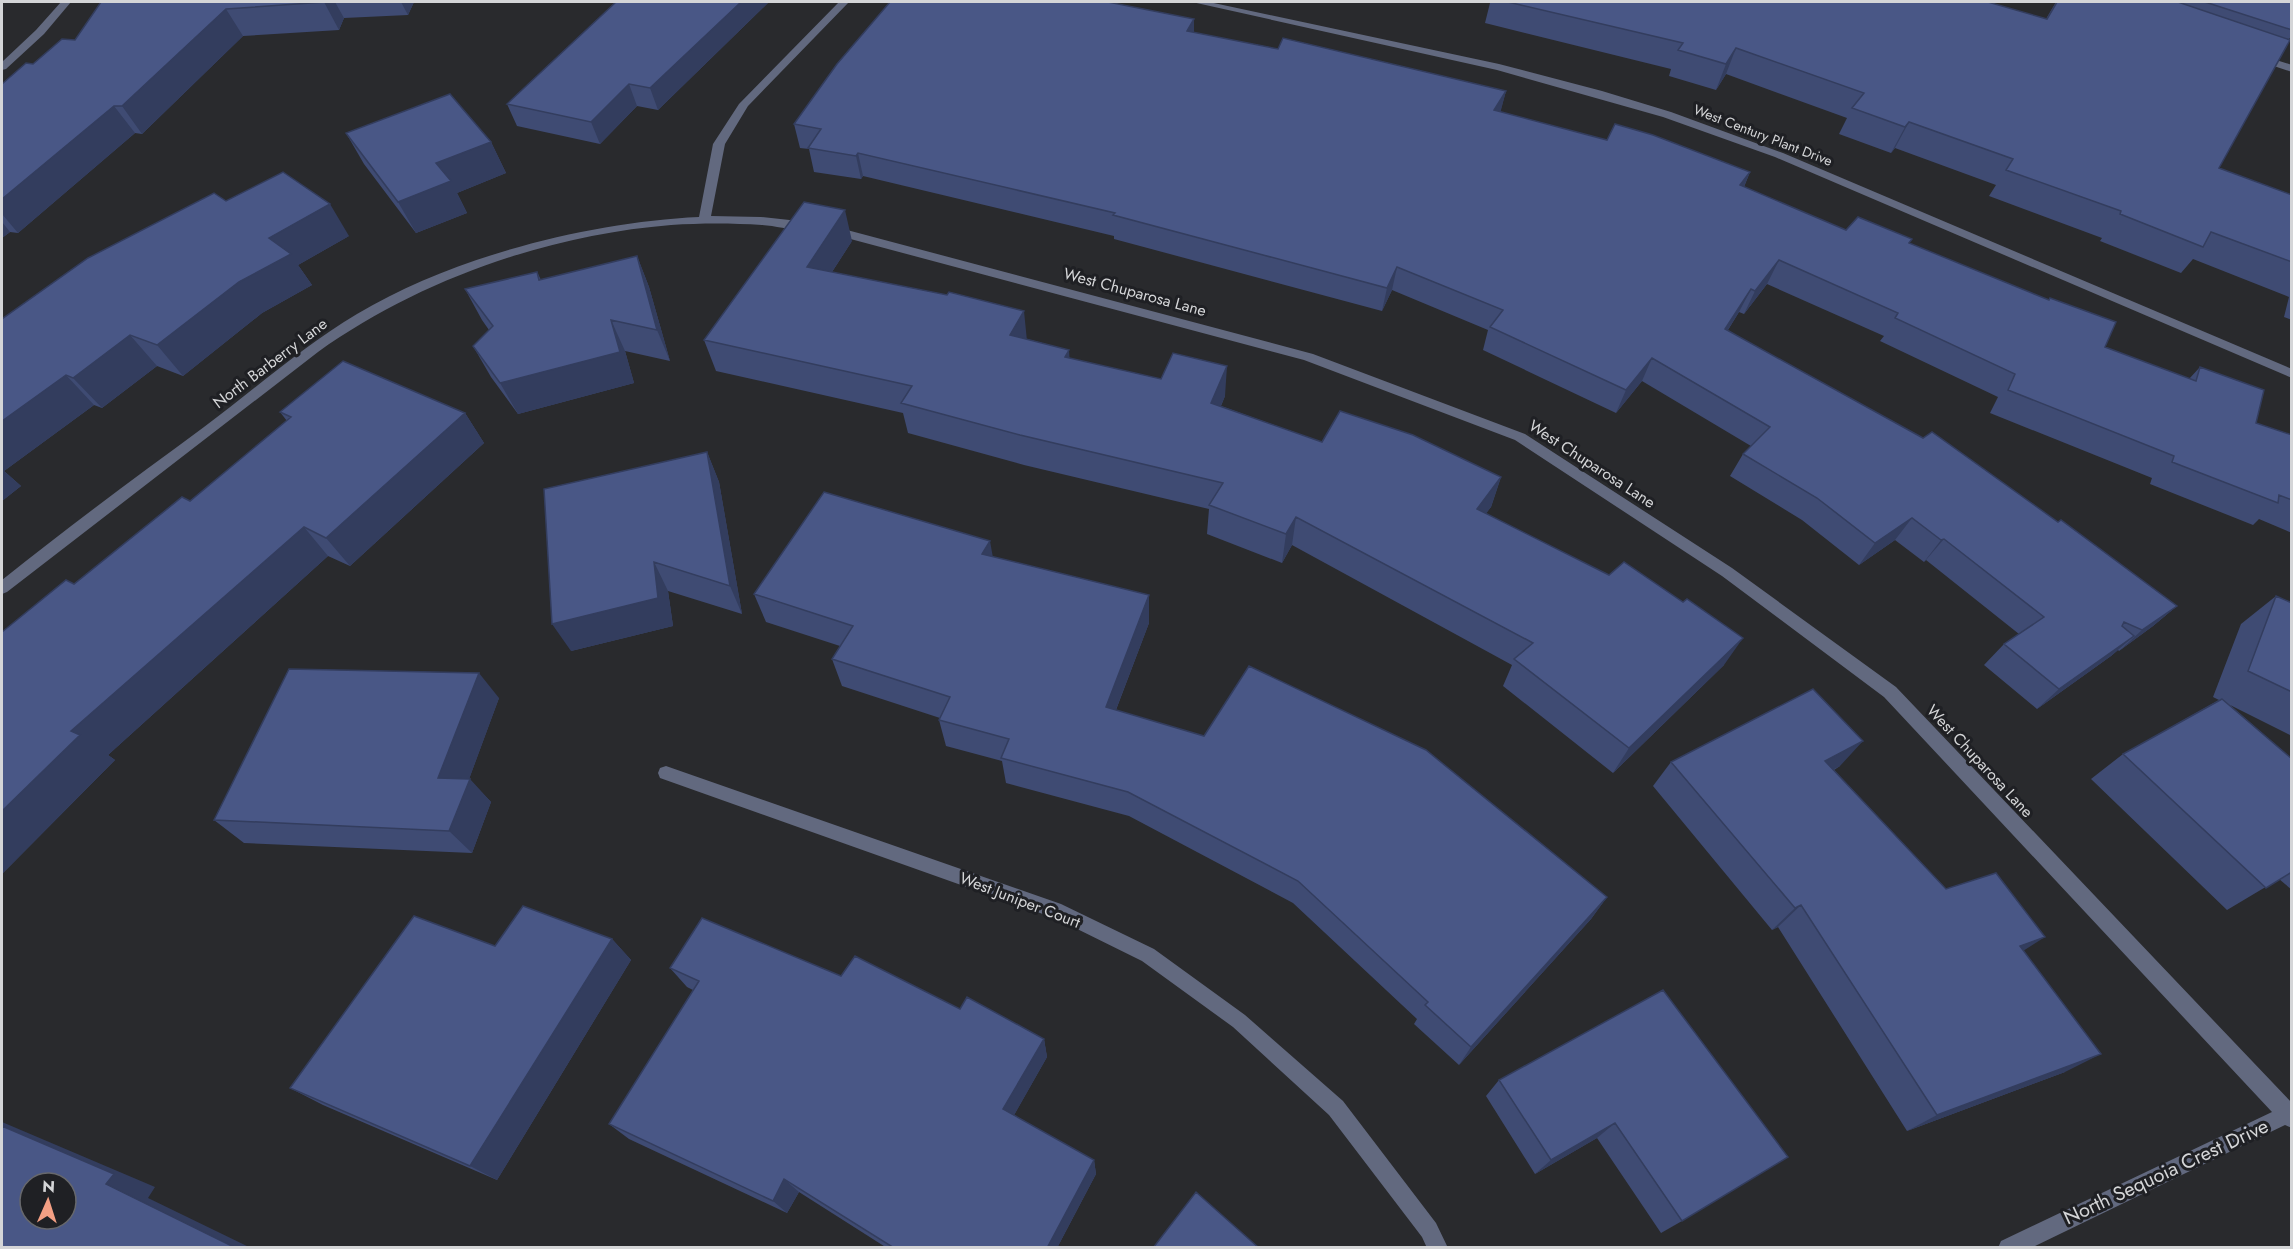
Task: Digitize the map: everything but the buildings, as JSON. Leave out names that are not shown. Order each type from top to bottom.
[{"type":"street","points":[[2,67],[40,32],[66,2]]},
{"type":"street","points":[[704,220],[720,144],[744,104],[844,2]]},
{"type":"street","name":"West Century Plant Drive","points":[[1197,2],[1486,63],[1600,93],[1697,124],[1779,155],[2292,374]]},
{"type":"street","points":[[2248,54],[2292,69]]},
{"type":"street","name":"West Chuparosa Lane","points":[[595,230],[704,220],[768,220],[835,230],[1308,357],[1520,437],[1727,572],[1890,692],[2290,1115]]},
{"type":"street","name":"North Barberry Lane","points":[[2,588],[80,526],[351,324],[406,293],[509,253],[595,230]]},
{"type":"street","name":"West Juniper Court","points":[[666,773],[1061,912],[1148,955],[1239,1021],[1336,1108],[1429,1230],[1438,1248]]},
{"type":"street","name":"North Sequoia Crest Drive","points":[[2008,1248],[2290,1115]]}]
